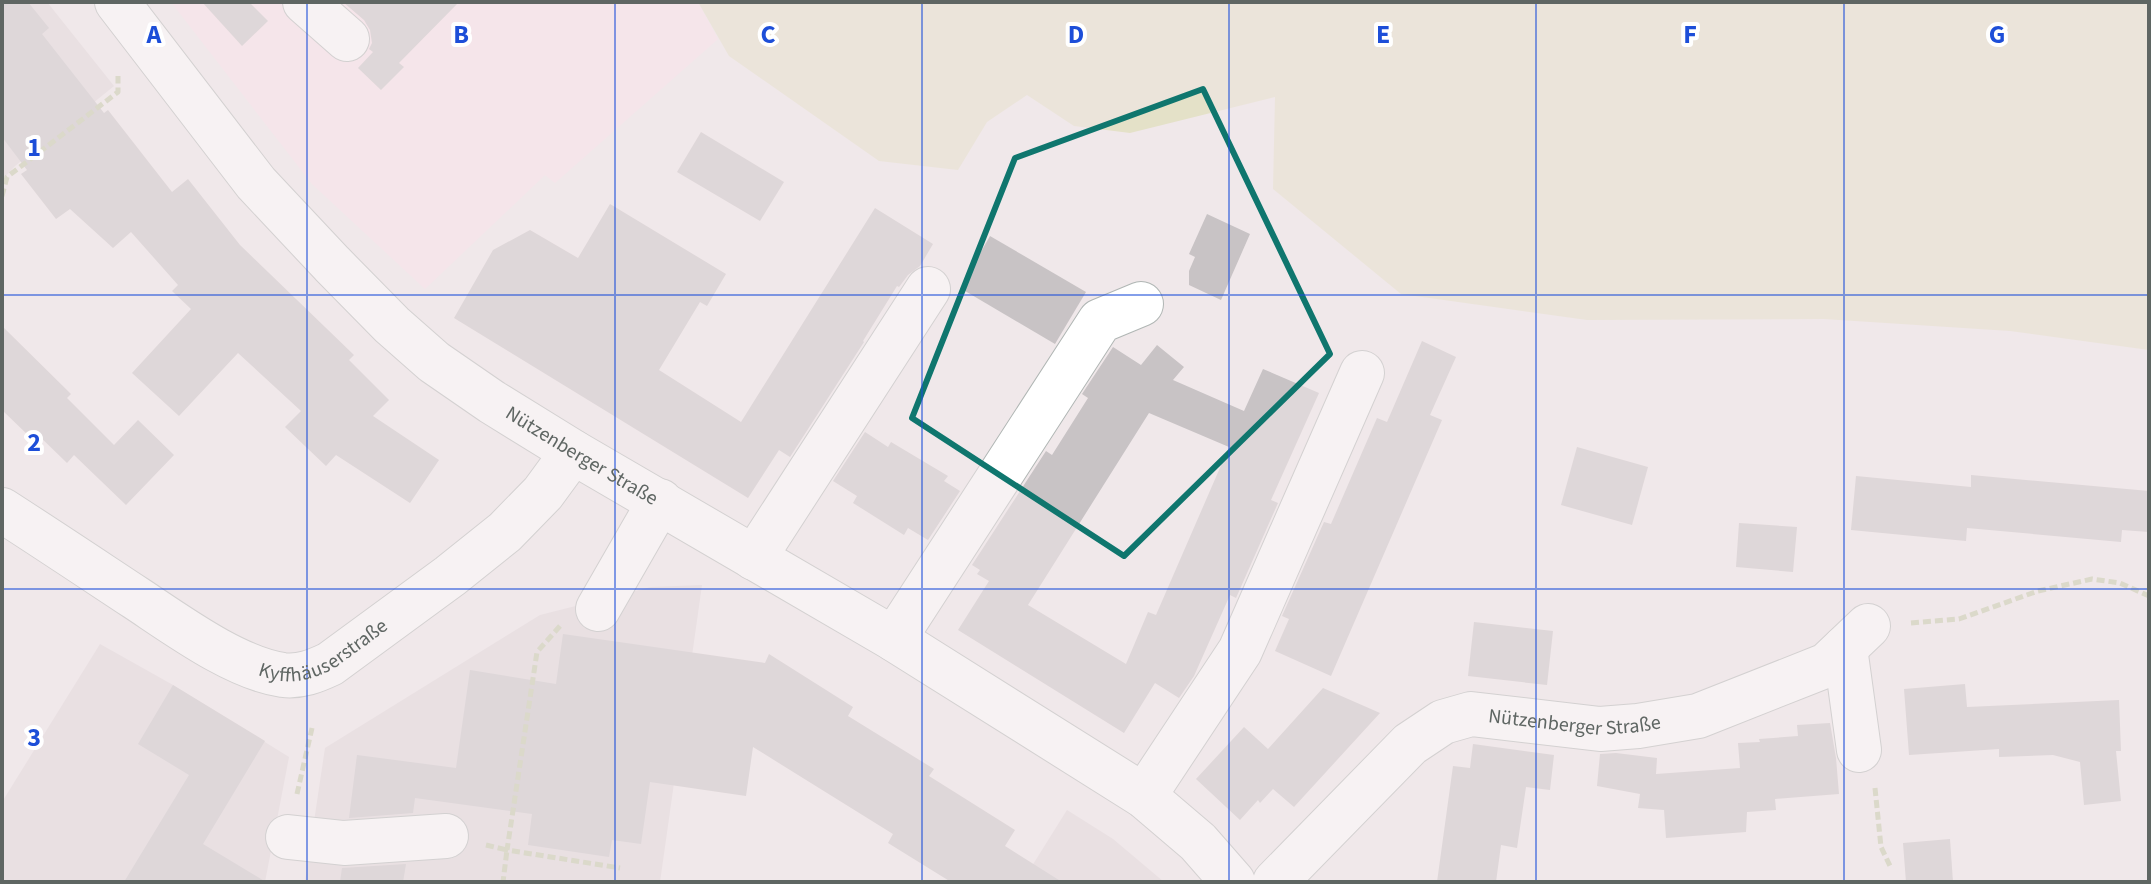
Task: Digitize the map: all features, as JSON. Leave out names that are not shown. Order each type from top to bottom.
[{"type":"street","name":"Nützenberger Straße","points":[[117,2],[256,183],[392,325],[434,362],[573,452],[894,639],[1144,796],[1198,842],[1233,882]]},
{"type":"street","points":[[305,2],[347,39]]},
{"type":"street","points":[[754,558],[928,289]]},
{"type":"street","points":[[894,639],[1100,321],[1141,304]]},
{"type":"street","points":[[1144,796],[1240,651],[1362,373]]},
{"type":"street","name":"Kyffhäuserstraße","points":[[2,510],[183,629],[232,657],[264,670],[298,675],[330,664],[484,550],[543,493],[573,452]]},
{"type":"street","points":[[598,609],[660,501]]},
{"type":"street","name":"Nützenberger Straße","points":[[1275,882],[1410,744],[1443,722],[1471,714],[1600,729],[1698,716],[1827,665],[1856,637]]},
{"type":"street","points":[[1856,637],[1859,750]]},
{"type":"street","points":[[288,837],[344,843],[446,836]]},
{"type":"path","points":[[2,196],[7,177],[118,92],[118,74]]},
{"type":"path","points":[[1856,637],[1959,619],[2038,591],[2092,579],[2120,583],[2149,596]]},
{"type":"path","points":[[503,882],[537,652],[557,627],[598,609]]},
{"type":"path","points":[[1859,750],[1872,759],[1881,847],[1891,868]]},
{"type":"path","points":[[507,850],[620,868]]},
{"type":"highlighted area","points":[[1203,89],[1330,354],[1124,556],[912,418],[1015,158]]},
{"type":"shaded area","points":[[2,2],[47,2],[114,86],[2,180]]},
{"type":"shaded area","points":[[171,2],[698,2],[718,39],[555,183],[545,175],[425,289],[312,184]]},
{"type":"shaded area","points":[[698,2],[2149,2],[2149,350],[2010,331],[1824,319],[1587,320],[1401,294],[1273,189],[1275,97],[1130,133],[1074,126],[1027,95],[987,122],[958,170],[879,161],[729,56]]},
{"type":"shaded area","points":[[702,585],[660,882],[305,882],[325,748],[540,615],[651,587]]},
{"type":"shaded area","points":[[100,644],[289,757],[265,882],[2,882],[2,802]]},
{"type":"shaded area","points":[[1067,810],[1113,839],[1164,882],[1022,882]]},
{"type":"building","points":[[2,2],[28,2],[49,28],[42,34],[104,113],[108,110],[172,192],[188,179],[240,245],[354,355],[349,360],[389,400],[373,416],[439,460],[410,503],[336,455],[326,466],[285,427],[301,411],[238,353],[179,416],[132,373],[191,309],[172,291],[178,285],[131,232],[113,248],[70,209],[56,219],[21,174],[27,170],[2,137]]},
{"type":"building","points":[[202,2],[249,2],[268,21],[242,46]]},
{"type":"building","points":[[343,2],[459,2],[399,63],[404,67],[381,90],[358,68],[373,52],[369,49],[372,43],[370,30],[364,20]]},
{"type":"building","points":[[701,132],[784,182],[760,221],[677,172]]},
{"type":"building","points":[[610,204],[726,274],[707,306],[700,302],[659,370],[741,422],[875,208],[933,244],[920,266],[897,286],[790,457],[779,450],[748,498],[454,318],[493,250],[530,230],[578,258]]},
{"type":"building","points":[[1207,214],[1250,234],[1221,300],[1189,285],[1189,271],[1195,257],[1189,254]]},
{"type":"building","points":[[990,236],[1086,292],[1055,344],[960,288]]},
{"type":"building","points":[[2,326],[71,394],[67,398],[114,445],[138,420],[174,455],[126,505],[74,455],[67,463],[34,431],[29,436],[2,410]]},
{"type":"building","points":[[1422,341],[1456,357],[1430,415],[1442,420],[1331,676],[1275,651],[1289,619],[1282,616],[1324,522],[1331,524],[1377,418],[1387,422]]},
{"type":"building","points":[[1157,345],[1184,367],[1173,380],[1244,411],[1263,369],[1319,393],[1271,500],[1278,503],[1236,598],[1230,595],[1194,676],[1179,698],[1155,683],[1124,733],[958,630],[989,581],[977,574],[980,570],[972,565],[1046,451],[1052,455],[1088,398],[1082,394],[1113,347],[1141,365]],"holes":[[[1149,413],[1229,447],[1156,615],[1148,612],[1126,664],[1028,605]]]},
{"type":"building","points":[[865,432],[888,447],[891,442],[948,476],[944,481],[960,491],[928,540],[908,528],[904,535],[853,503],[857,496],[833,481]]},
{"type":"building","points":[[1577,447],[1648,467],[1632,525],[1561,505]]},
{"type":"building","points":[[1971,475],[2149,491],[2149,532],[2122,530],[2121,542],[1967,528],[1966,541],[1851,530],[1856,476],[1971,487]]},
{"type":"building","points":[[1739,523],[1797,527],[1793,572],[1736,567]]},
{"type":"building","points":[[1474,622],[1553,631],[1547,685],[1468,676]]},
{"type":"building","points":[[563,634],[765,663],[769,654],[853,707],[848,716],[934,769],[929,776],[1015,830],[1005,846],[1062,882],[951,882],[888,843],[893,834],[753,747],[746,796],[650,782],[641,844],[612,840],[609,857],[528,845],[532,814],[415,798],[413,813],[349,818],[357,755],[456,768],[470,670],[556,684]]},
{"type":"building","points":[[1965,684],[1967,707],[2119,700],[2121,751],[2116,751],[2121,801],[2084,805],[2080,762],[2053,755],[1999,757],[1999,749],[1909,755],[1904,689]]},
{"type":"building","points":[[173,685],[265,741],[203,844],[266,882],[124,882],[189,775],[138,744]]},
{"type":"building","points":[[1323,688],[1380,713],[1294,807],[1273,789],[1240,820],[1196,779],[1244,727],[1268,749]]},
{"type":"building","points":[[1830,723],[1839,794],[1775,799],[1776,810],[1747,812],[1746,832],[1666,838],[1664,810],[1638,808],[1640,794],[1597,786],[1600,754],[1657,758],[1656,774],[1740,768],[1738,743],[1798,736],[1797,725]]},
{"type":"building","points":[[1473,744],[1554,755],[1550,790],[1526,787],[1517,848],[1501,845],[1496,882],[1437,882],[1453,766],[1470,768]]},
{"type":"building","points":[[1950,839],[1953,882],[1906,882],[1903,843]]},
{"type":"building","points":[[406,864],[403,882],[340,882],[342,868]]}]
